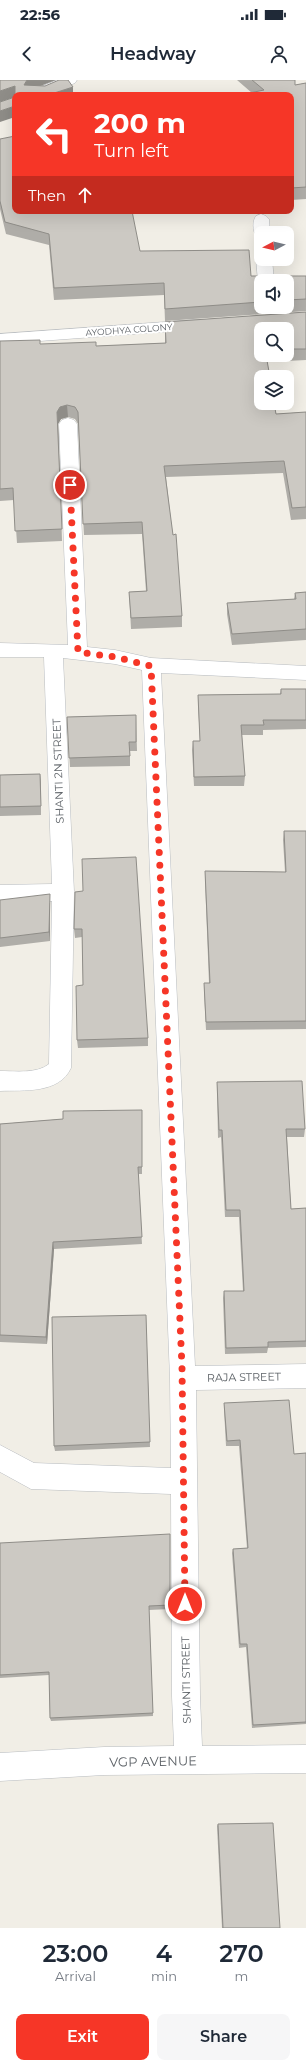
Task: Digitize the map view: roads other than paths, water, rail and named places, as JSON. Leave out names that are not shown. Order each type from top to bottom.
[{"type":"street","points":[[40,92],[70,80]]},
{"type":"street","name":"AYODHYA COLONY","points":[[0,339],[211,324]]},
{"type":"street","points":[[68,424],[78,652]]},
{"type":"street","points":[[0,650],[53,650],[78,652],[115,657],[151,666],[306,673]]},
{"type":"street","name":"SHANTI 2N STREET","points":[[0,1081],[46,1078],[55,1074],[60,1068],[63,892],[53,650]]},
{"type":"street","name":"SHANTI STREET","points":[[151,666],[183,1378],[186,1696],[189,1760]]},
{"type":"street","points":[[0,894],[63,892]]},
{"type":"street","name":"RAJA STREET","points":[[183,1378],[306,1376]]},
{"type":"street","points":[[0,1458],[31,1476],[184,1482]]},
{"type":"street","name":"VGP AVENUE","points":[[0,1767],[104,1761],[306,1760]]}]
